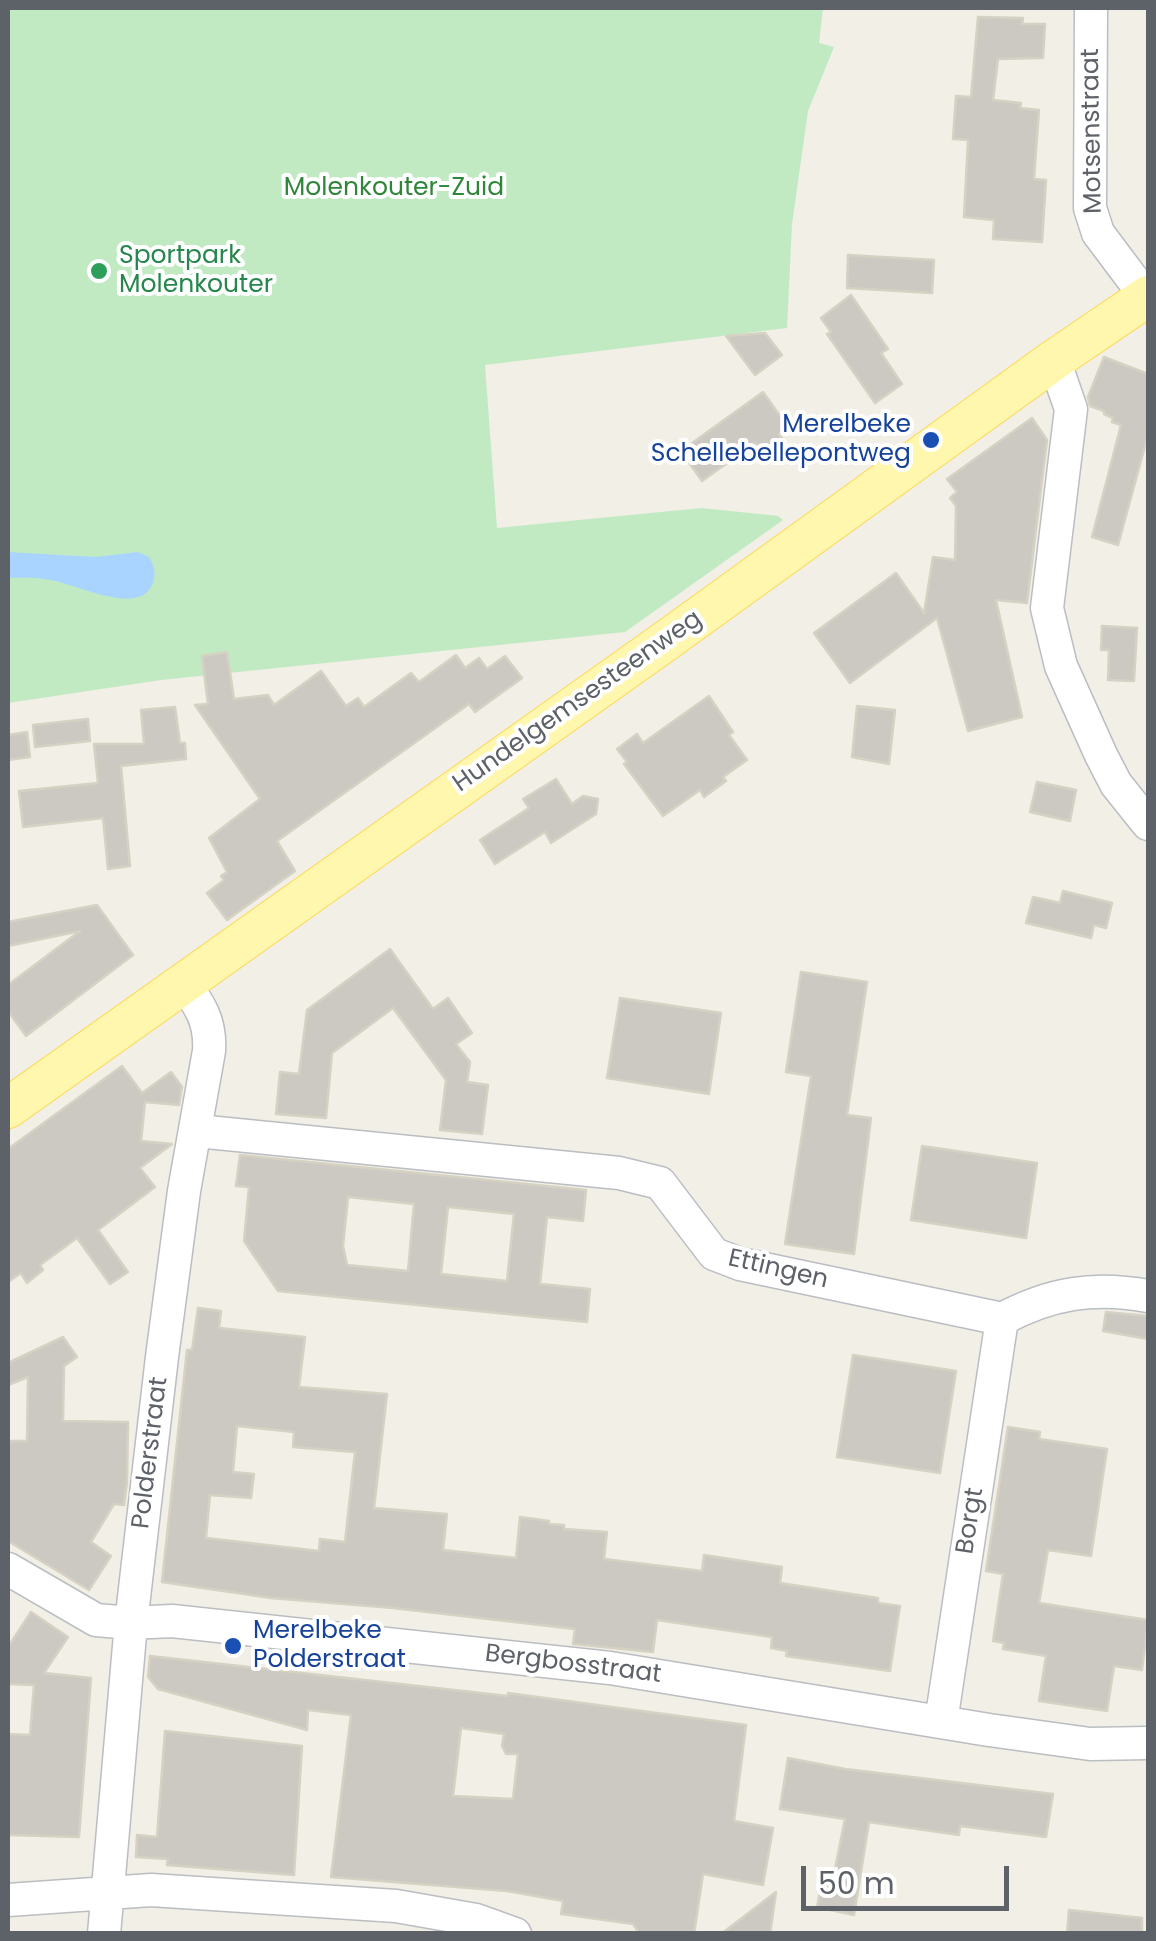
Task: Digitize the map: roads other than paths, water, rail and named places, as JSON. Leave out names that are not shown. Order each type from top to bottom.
[{"type":"main road","name":"Hundelgemsesteenweg","points":[[8,1108],[1147,296]]},
{"type":"street","name":"Motsenstraat","points":[[1091,8],[1090,208],[1098,233],[1147,296]]},
{"type":"street","points":[[1054,360],[1070,409],[1047,608],[1061,666],[1101,755],[1116,784],[1148,824]]},
{"type":"street","name":"Polderstraat","points":[[104,1934],[131,1624],[162,1357],[210,1029],[194,996],[182,982]]},
{"type":"street","name":"Ettingen","points":[[197,1131],[620,1173],[660,1183],[714,1254],[740,1264],[1002,1319]]},
{"type":"street","points":[[1002,1319],[1034,1304],[1100,1289],[1148,1296]]},
{"type":"street","name":"Borgt","points":[[941,1722],[1002,1319]]},
{"type":"street","name":"Bergbosstraat","points":[[8,1569],[96,1620],[131,1624],[172,1621],[610,1668],[1090,1744],[1148,1744]]},
{"type":"street","points":[[8,1900],[151,1890],[396,1906],[476,1920],[515,1934]]},
{"type":"water","points":[[8,552],[96,557],[138,552],[149,557],[154,579],[144,595],[120,598],[49,580],[8,578]]},
{"type":"place","name":"Sportpark Molenkouter","points":[[99,271]]},
{"type":"place","name":"Merelbeke Schellebellepontweg","points":[[931,440]]},
{"type":"place","name":"Merelbeke Polderstraat","points":[[233,1646]]},
{"type":"park label","name":"Molenkouter-Zuid","points":[[394,189]]}]
